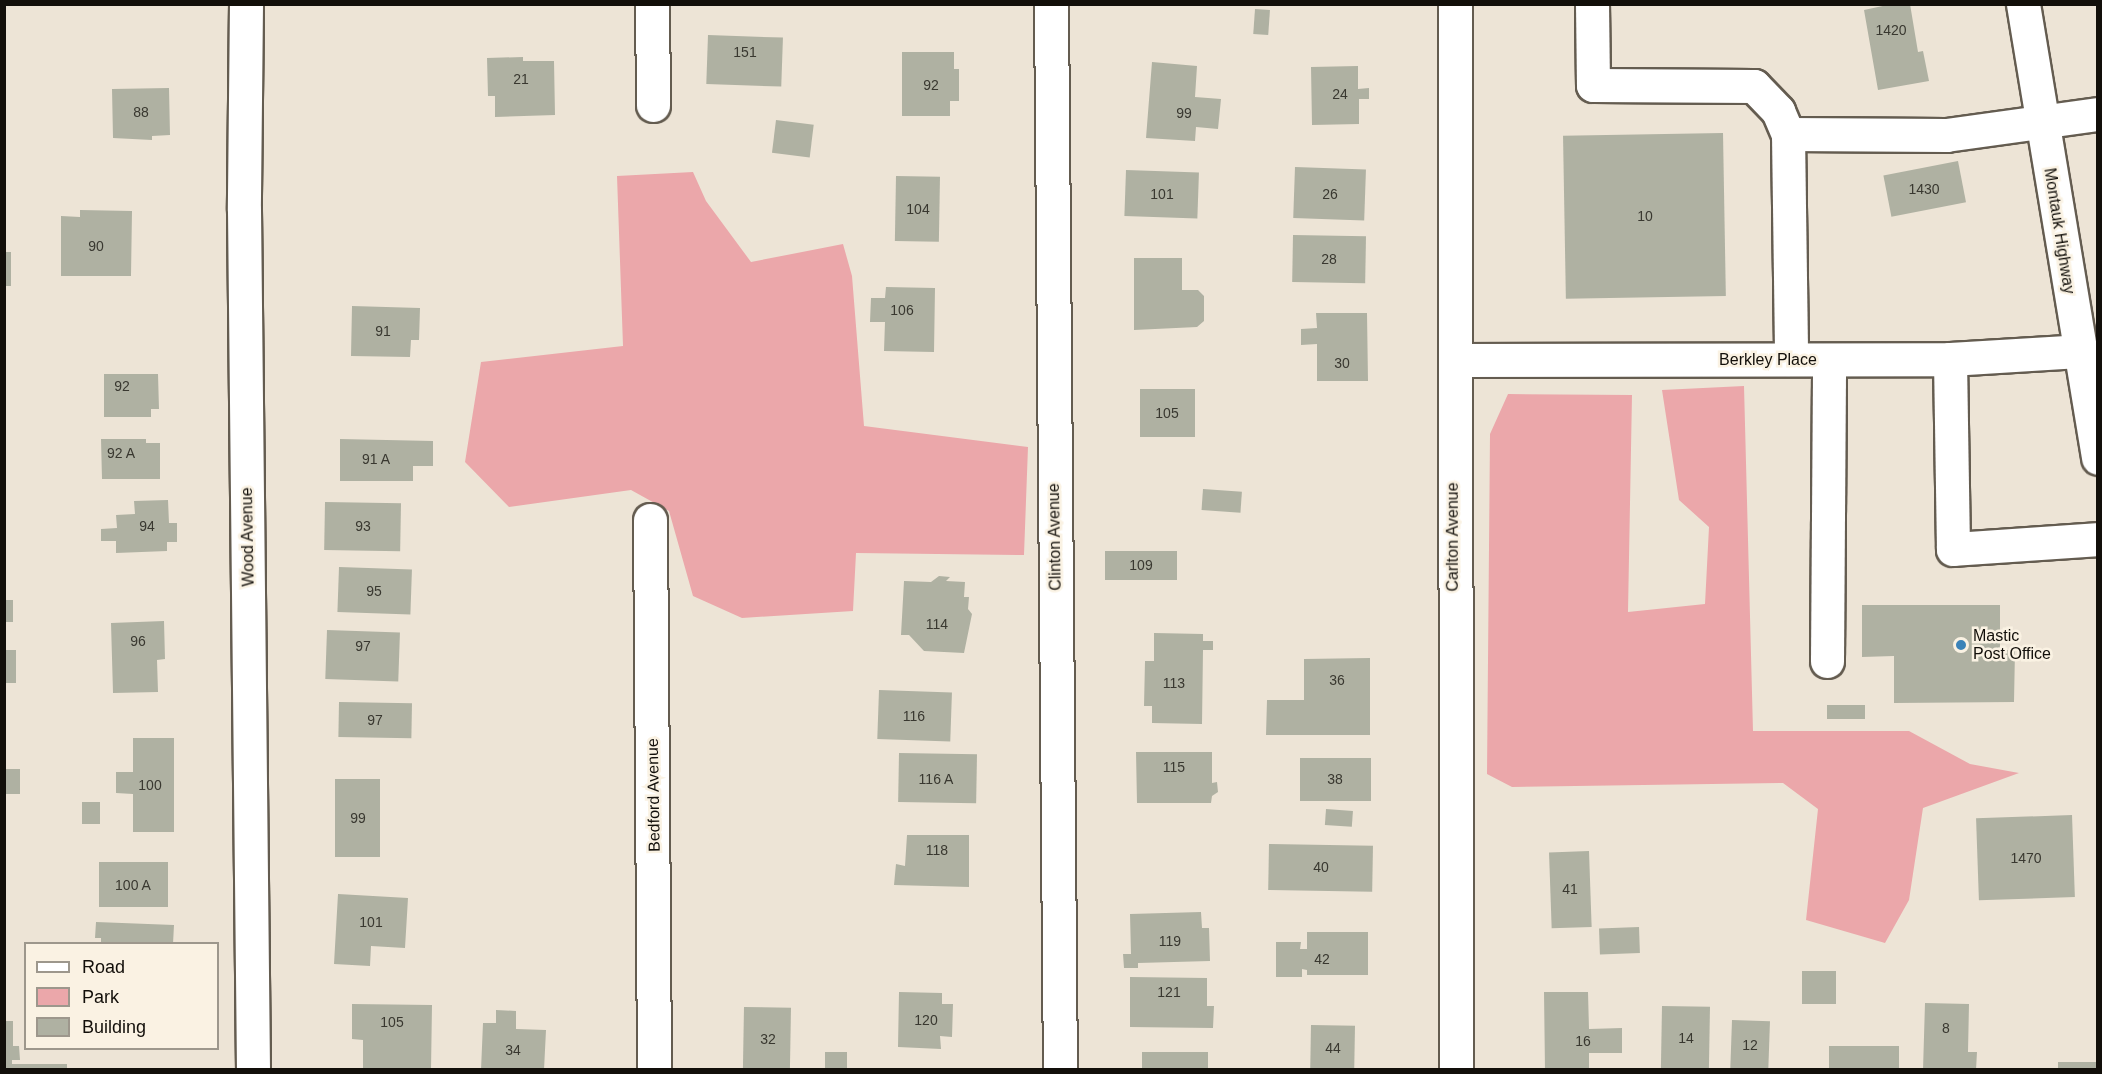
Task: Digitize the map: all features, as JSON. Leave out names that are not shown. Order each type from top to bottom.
[{"type":"street","name":"Wood Avenue","points":[[246,4],[244,222],[253,1070]]},
{"type":"street","points":[[652,4],[653,105]]},
{"type":"street","name":"Clinton Avenue","points":[[1051,4],[1060,1070]]},
{"type":"street","name":"Carlton Avenue","points":[[1455,4],[1456,1070]]},
{"type":"street","points":[[1592,4],[1593,85],[1754,86],[1778,111],[1788,134],[1791,359]]},
{"type":"street","name":"Montauk Highway","points":[[2022,4],[2097,458]]},
{"type":"street","points":[[1788,134],[1946,135],[2097,114]]},
{"type":"street","name":"Berkley Place","points":[[1456,360],[1950,359],[2079,351]]},
{"type":"street","points":[[1950,359],[1953,549],[2097,539]]},
{"type":"street","points":[[1827,661],[1828,360]]},
{"type":"street","name":"Bedford Avenue","points":[[650,520],[654,1070]]},
{"type":"green space","points":[[693,172],[706,201],[751,262],[843,244],[852,276],[864,426],[1028,447],[1024,555],[856,553],[853,611],[742,618],[693,596],[669,511],[631,490],[509,507],[465,462],[481,362],[623,346],[617,176]]},
{"type":"green space","points":[[1744,386],[1753,731],[1909,731],[1970,764],[2019,773],[1923,808],[1909,900],[1885,943],[1806,920],[1818,809],[1783,783],[1512,787],[1487,774],[1490,434],[1508,394],[1632,395],[1628,612],[1705,604],[1709,527],[1679,500],[1662,390]]},
{"type":"building","points":[[1892,4],[1910,4],[1918,52],[1923,51],[1929,81],[1878,90],[1864,10]]},
{"type":"building","points":[[1255,9],[1270,10],[1268,35],[1253,34]]},
{"type":"building","points":[[708,35],[783,38],[781,87],[706,84]]},
{"type":"building","points":[[902,52],[954,52],[954,69],[959,69],[959,101],[950,101],[950,116],[902,116]]},
{"type":"building","points":[[523,57],[523,61],[554,61],[555,115],[495,117],[495,96],[488,96],[487,58]]},
{"type":"building","points":[[1152,62],[1197,66],[1195,97],[1221,99],[1218,129],[1196,127],[1195,141],[1146,138]]},
{"type":"building","points":[[1358,66],[1358,89],[1369,88],[1369,99],[1359,99],[1359,124],[1312,125],[1311,67]]},
{"type":"building","points":[[169,88],[170,135],[152,136],[152,140],[113,138],[112,89]]},
{"type":"building","points":[[776,120],[814,125],[810,157],[772,153]]},
{"type":"building","points":[[1723,133],[1726,296],[1566,299],[1563,136]]},
{"type":"building","points":[[1958,161],[1966,202],[1891,217],[1883,176]]},
{"type":"building","points":[[1295,167],[1366,169],[1364,220],[1293,218]]},
{"type":"building","points":[[1126,170],[1199,173],[1197,219],[1124,216]]},
{"type":"building","points":[[896,176],[940,177],[939,242],[895,241]]},
{"type":"building","points":[[80,210],[132,211],[131,276],[61,276],[61,216],[80,217]]},
{"type":"building","points":[[1293,235],[1366,236],[1365,283],[1292,282]]},
{"type":"building","points":[[4,252],[11,252],[11,286],[4,286]]},
{"type":"building","points":[[1134,258],[1182,258],[1182,290],[1198,290],[1204,296],[1204,321],[1197,327],[1134,330]]},
{"type":"building","points":[[886,287],[935,288],[934,352],[884,351],[885,322],[870,322],[871,298],[885,298]]},
{"type":"building","points":[[352,306],[420,308],[419,340],[411,340],[410,357],[351,356]]},
{"type":"building","points":[[1316,313],[1367,313],[1368,381],[1317,381],[1317,344],[1301,345],[1301,329],[1317,328]]},
{"type":"building","points":[[104,374],[158,374],[159,409],[151,409],[151,417],[104,417]]},
{"type":"building","points":[[1140,389],[1195,389],[1195,437],[1140,437]]},
{"type":"building","points":[[101,439],[146,439],[146,443],[160,443],[160,479],[102,479]]},
{"type":"building","points":[[340,439],[433,441],[433,466],[413,466],[413,481],[340,481]]},
{"type":"building","points":[[1203,489],[1242,492],[1240,513],[1202,510]]},
{"type":"building","points":[[168,500],[169,523],[177,523],[177,542],[167,542],[167,551],[116,553],[116,541],[101,541],[101,529],[117,528],[116,515],[135,514],[134,501]]},
{"type":"building","points":[[325,502],[401,503],[400,551],[324,550]]},
{"type":"building","points":[[1105,551],[1177,551],[1177,580],[1105,580]]},
{"type":"building","points":[[339,567],[412,570],[410,615],[337,612]]},
{"type":"building","points":[[939,576],[950,577],[946,581],[965,582],[964,597],[969,597],[968,609],[972,614],[964,653],[924,651],[909,635],[901,635],[904,581],[931,582]]},
{"type":"building","points":[[4,600],[13,600],[13,622],[4,622]]},
{"type":"building","points":[[1862,605],[2000,605],[2000,650],[2015,650],[2014,702],[1894,703],[1894,656],[1862,657]]},
{"type":"building","points":[[164,621],[165,659],[157,660],[158,692],[113,693],[111,623]]},
{"type":"building","points":[[327,630],[400,633],[398,682],[325,679]]},
{"type":"building","points":[[1154,633],[1203,634],[1203,641],[1213,641],[1213,650],[1203,650],[1202,724],[1152,723],[1152,706],[1144,706],[1145,661],[1154,661]]},
{"type":"building","points":[[4,650],[16,650],[16,683],[4,683]]},
{"type":"building","points":[[1370,658],[1370,735],[1266,735],[1267,700],[1304,700],[1304,659]]},
{"type":"building","points":[[879,690],[952,693],[950,742],[877,739]]},
{"type":"building","points":[[339,702],[412,703],[411,738],[338,737]]},
{"type":"building","points":[[1827,705],[1865,705],[1865,719],[1827,719]]},
{"type":"building","points":[[133,738],[174,738],[174,832],[133,832],[133,794],[116,793],[116,772],[133,772]]},
{"type":"building","points":[[1136,752],[1212,752],[1212,783],[1217,782],[1218,792],[1212,796],[1211,803],[1137,803]]},
{"type":"building","points":[[899,753],[977,754],[976,803],[898,802]]},
{"type":"building","points":[[1300,758],[1371,758],[1371,801],[1300,801]]},
{"type":"building","points":[[4,769],[20,769],[20,794],[4,794]]},
{"type":"building","points":[[335,779],[380,779],[380,857],[335,857]]},
{"type":"building","points":[[82,802],[100,802],[100,824],[82,824]]},
{"type":"building","points":[[1326,809],[1353,811],[1352,827],[1325,825]]},
{"type":"building","points":[[2072,815],[2075,897],[1979,900],[1976,818]]},
{"type":"building","points":[[907,835],[969,835],[969,887],[894,885],[896,864],[905,866]]},
{"type":"building","points":[[1269,844],[1373,846],[1372,892],[1268,890]]},
{"type":"building","points":[[1589,851],[1592,927],[1552,928],[1549,852]]},
{"type":"building","points":[[99,862],[168,862],[168,907],[99,907]]},
{"type":"building","points":[[338,894],[408,898],[405,948],[371,946],[370,966],[334,964]]},
{"type":"building","points":[[1201,912],[1202,928],[1209,928],[1210,961],[1138,963],[1138,968],[1124,968],[1123,954],[1131,954],[1130,914]]},
{"type":"building","points":[[96,922],[174,925],[173,942],[101,942],[101,938],[95,938]]},
{"type":"building","points":[[1639,927],[1640,953],[1600,954],[1599,928]]},
{"type":"building","points":[[1307,932],[1368,932],[1368,975],[1307,975],[1307,970],[1302,969],[1302,977],[1276,977],[1276,942],[1301,942],[1300,949],[1307,949]]},
{"type":"building","points":[[1802,971],[1836,971],[1836,1004],[1802,1004]]},
{"type":"building","points":[[1130,977],[1207,978],[1207,1006],[1214,1006],[1213,1028],[1130,1027]]},
{"type":"building","points":[[899,992],[942,993],[942,1004],[953,1004],[952,1037],[940,1036],[941,1049],[898,1047]]},
{"type":"building","points":[[1544,992],[1588,992],[1589,1029],[1622,1028],[1622,1053],[1589,1053],[1589,1070],[1545,1070]]},
{"type":"building","points":[[1925,1003],[1969,1004],[1968,1052],[1977,1052],[1976,1070],[1923,1070]]},
{"type":"building","points":[[352,1004],[432,1005],[431,1070],[363,1070],[363,1040],[352,1039]]},
{"type":"building","points":[[1662,1006],[1710,1007],[1709,1070],[1661,1070]]},
{"type":"building","points":[[744,1007],[791,1008],[790,1070],[743,1070]]},
{"type":"building","points":[[496,1010],[516,1011],[516,1029],[546,1030],[544,1070],[481,1070],[483,1023],[496,1023]]},
{"type":"building","points":[[1732,1020],[1770,1021],[1768,1070],[1730,1070]]},
{"type":"building","points":[[4,1021],[13,1021],[13,1046],[19,1046],[20,1060],[12,1060],[12,1064],[67,1064],[67,1070],[4,1070]]},
{"type":"building","points":[[1311,1025],[1355,1026],[1354,1070],[1310,1070]]},
{"type":"building","points":[[1829,1046],[1899,1046],[1899,1070],[1829,1070]]},
{"type":"building","points":[[825,1052],[847,1052],[847,1069],[825,1069]]},
{"type":"building","points":[[1142,1052],[1208,1052],[1208,1070],[1142,1070]]},
{"type":"building","points":[[2058,1062],[2098,1062],[2098,1070],[2058,1070]]},
{"type":"place","name":"Mastic Post Office","points":[[1961,645]]}]
